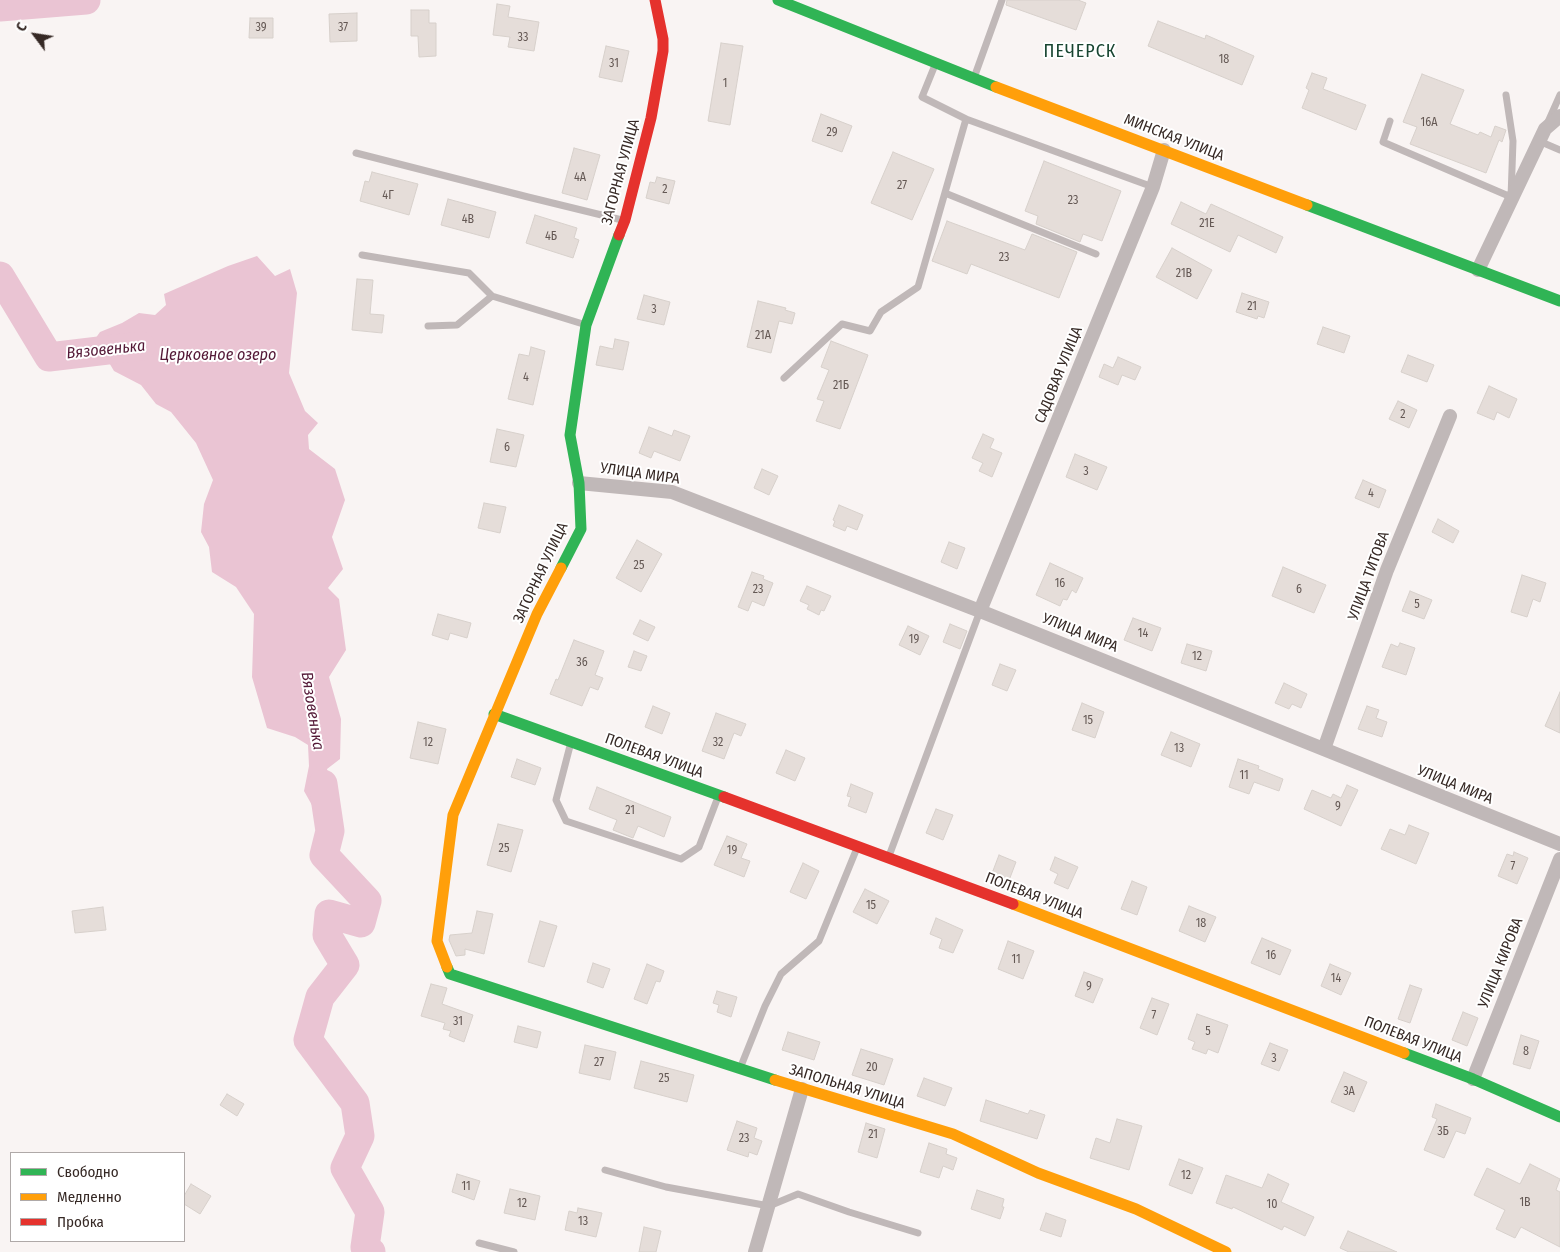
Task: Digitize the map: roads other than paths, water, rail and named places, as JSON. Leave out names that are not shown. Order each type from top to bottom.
[{"type":"street","name":"ЗАГОРНАЯ УЛИЦА","points":[[450,974],[437,941],[453,815],[537,614],[581,529],[579,483],[570,435],[586,325],[625,220],[651,118],[663,51],[663,39],[655,0]]},
{"type":"street","name":"МИНСКАЯ УЛИЦА","points":[[778,0],[974,78],[1560,301]]},
{"type":"street","points":[[1478,270],[1542,135],[1560,116]]},
{"type":"street","name":"САДОВАЯ УЛИЦА","points":[[980,611],[1153,187],[1164,150]]},
{"type":"street","name":"УЛИЦА ТИТОВА","points":[[1324,750],[1387,570],[1450,416]]},
{"type":"street","name":"УЛИЦА МИРА","points":[[579,483],[672,492],[980,611],[1560,844]]},
{"type":"street","name":"ПОЛЕВАЯ УЛИЦА","points":[[494,714],[889,856],[1473,1079],[1560,1117]]},
{"type":"street","name":"УЛИЦА КИРОВА","points":[[1473,1079],[1560,859]]},
{"type":"street","name":"ЗАПОЛЬНАЯ УЛИЦА","points":[[450,974],[802,1089],[954,1134],[1038,1173],[1136,1209],[1226,1252]]},
{"type":"street","points":[[755,1252],[802,1089]]},
{"type":"lane","points":[[974,78],[1002,0]]},
{"type":"lane","points":[[936,62],[922,97],[966,119],[1153,187]]},
{"type":"lane","points":[[1390,121],[1383,142],[1511,197],[1513,142],[1506,95]]},
{"type":"lane","points":[[1560,95],[1542,135],[1560,150]]},
{"type":"lane","points":[[784,378],[842,324],[870,331],[881,312],[918,286],[966,119]]},
{"type":"lane","points":[[356,153],[625,220]]},
{"type":"lane","points":[[945,193],[1096,254]]},
{"type":"lane","points":[[362,255],[469,273],[492,296],[586,325]]},
{"type":"lane","points":[[428,326],[457,325],[492,296]]},
{"type":"lane","points":[[889,856],[980,611]]},
{"type":"lane","points":[[571,742],[556,800],[566,821],[681,859],[699,847],[719,795]]},
{"type":"lane","points":[[740,1069],[765,1006],[781,974],[819,941],[858,845]]},
{"type":"lane","points":[[605,1170],[666,1187],[769,1206],[798,1194],[918,1233]]},
{"type":"lane","points":[[479,1243],[514,1252]]},
{"type":"water","name":"Церковное озеро","points":[[257,256],[275,276],[290,269],[297,293],[289,373],[305,411],[318,423],[308,435],[309,449],[335,469],[345,500],[332,537],[343,569],[328,588],[339,599],[346,650],[329,677],[341,719],[340,759],[327,769],[335,821],[322,823],[304,791],[309,766],[308,745],[295,737],[267,728],[252,677],[254,614],[236,587],[212,572],[209,547],[201,532],[204,504],[213,480],[196,443],[171,412],[156,404],[141,385],[114,371],[95,339],[100,332],[122,323],[139,313],[155,315],[166,305],[164,294],[228,266]]},
{"type":"waterway","name":"Вязовенька","points":[[0,7],[86,0]]},
{"type":"waterway","name":"Вязовенька","points":[[0,276],[49,357],[141,346]]},
{"type":"waterway","name":"Вязовенька","points":[[323,784],[330,831],[324,855],[367,901],[361,923],[329,914],[327,935],[345,965],[320,997],[308,1040],[355,1103],[360,1136],[345,1168],[370,1212],[365,1247],[371,1252]]},
{"type":"district","name":"ПЕЧЕРСК","points":[[1080,52]]}]
